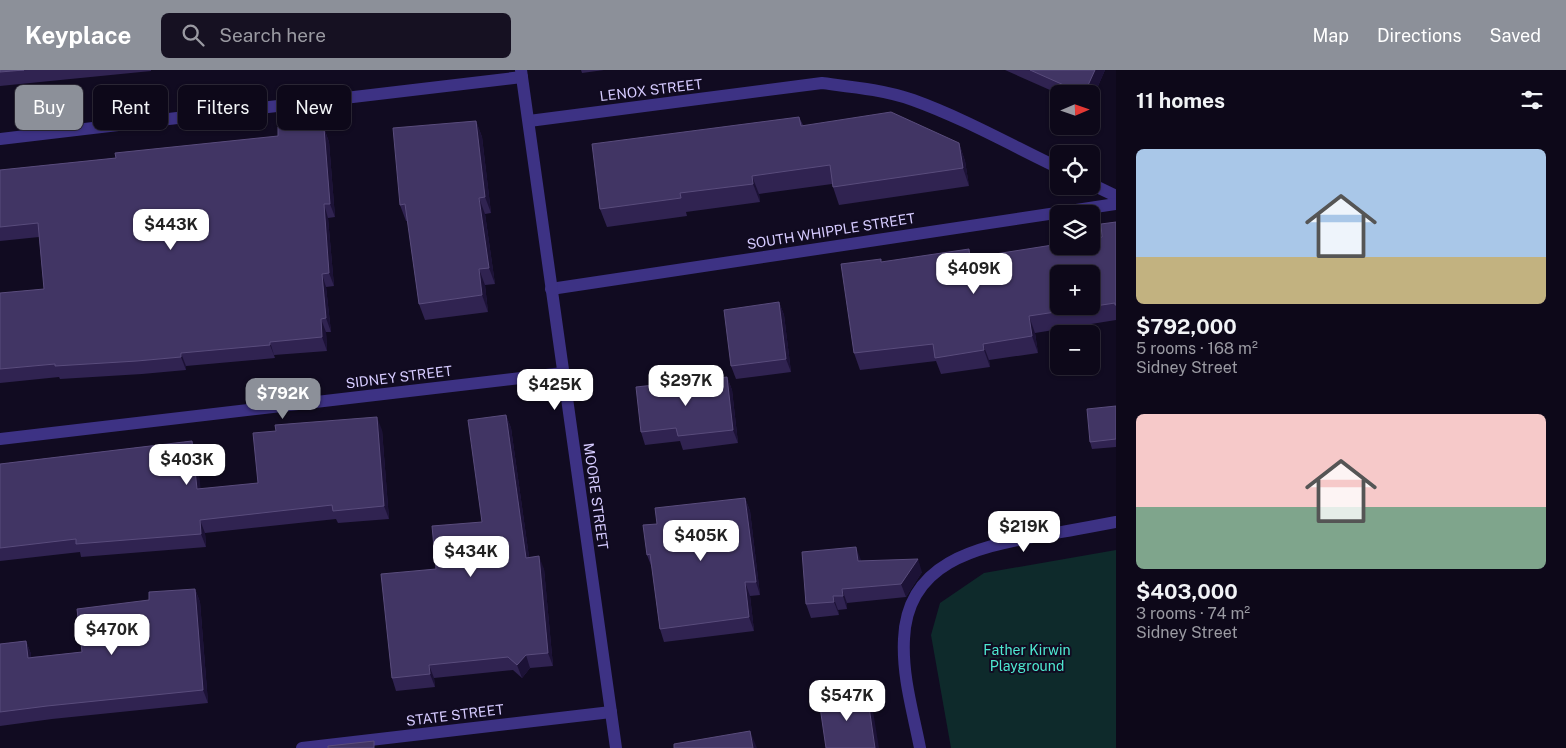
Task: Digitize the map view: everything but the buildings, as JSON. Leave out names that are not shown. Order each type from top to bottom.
[{"type":"street","name":"MOORE STREET","points":[[522,73],[616,748]]},
{"type":"street","points":[[0,140],[522,73]]},
{"type":"street","name":"LENOX STREET","points":[[529,122],[822,83],[866,88],[912,100],[956,118],[1050,164]]},
{"type":"street","points":[[1100,188],[1116,196]]},
{"type":"street","name":"SOUTH WHIPPLE STREET","points":[[551,288],[1116,204]]},
{"type":"street","name":"SIDNEY STREET","points":[[0,439],[563,373]]},
{"type":"street","points":[[920,748],[906,684],[904,638],[910,606],[929,577],[954,559],[989,545],[1116,522]]},
{"type":"street","name":"STATE STREET","points":[[302,748],[611,712]]},
{"type":"green space","name":"Father Kirwin Playground","points":[[1116,550],[1116,748],[951,748],[931,635],[940,603],[984,573]]}]
